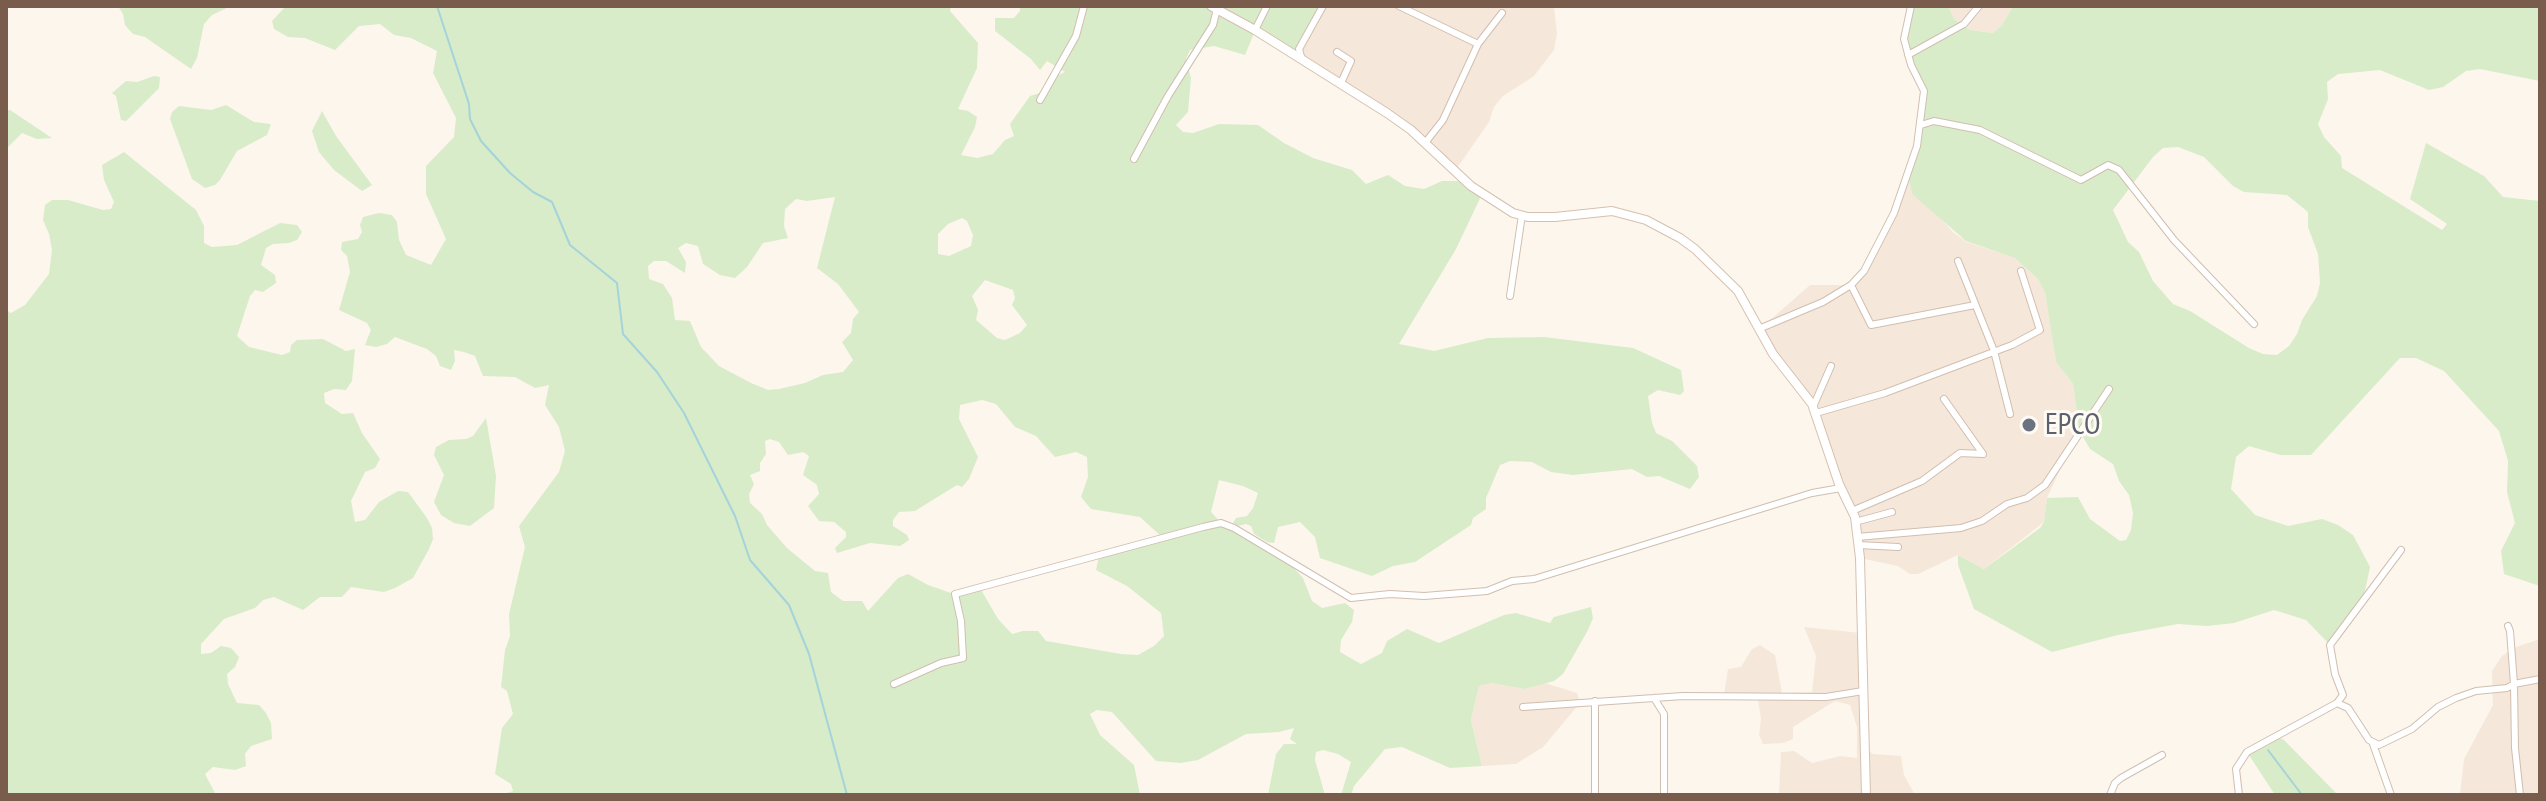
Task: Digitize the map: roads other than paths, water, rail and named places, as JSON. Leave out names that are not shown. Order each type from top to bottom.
[{"type":"street","points":[[1040,100],[1076,36],[1084,6]]},
{"type":"street","points":[[1255,30],[1267,6]]},
{"type":"street","points":[[1302,60],[1299,49],[1323,6]]},
{"type":"street","points":[[1399,6],[1478,44]]},
{"type":"street","points":[[1761,328],[1823,302],[1851,285],[1864,271],[1894,213],[1917,146],[1924,91],[1904,39],[1911,6]]},
{"type":"street","points":[[1908,55],[1964,24],[1979,6]]},
{"type":"street","points":[[1134,159],[1168,96],[1213,25],[1214,8],[1255,30],[1399,121],[1471,186],[1513,213],[1555,217],[1612,211],[1629,214],[1680,238],[1712,263],[1738,291],[1773,354],[1814,410],[1852,511],[1858,541],[1866,795]]},
{"type":"street","points":[[1425,143],[1443,120],[1478,44],[1502,13]]},
{"type":"street","points":[[1337,52],[1351,61],[1341,83]]},
{"type":"street","points":[[1921,125],[1934,121],[1980,130],[2081,180],[2108,165],[2119,170],[2174,240],[2254,324]]},
{"type":"street","points":[[1510,296],[1522,215]]},
{"type":"street","points":[[1958,261],[1994,351],[2010,414]]},
{"type":"street","points":[[1814,410],[1885,393],[2012,345],[2040,330],[2021,271]]},
{"type":"street","points":[[1851,285],[1871,325],[1975,305]]},
{"type":"street","points":[[1814,410],[1831,366]]},
{"type":"street","points":[[1858,541],[1961,528],[1982,521],[2007,504],[2027,498],[2045,485],[2109,389]]},
{"type":"street","points":[[1852,511],[1922,481],[1960,453],[1983,454],[1944,399]]},
{"type":"street","points":[[894,684],[941,663],[963,658],[961,621],[955,594],[1221,523],[1351,598],[1390,594],[1424,596],[1487,591],[1512,581],[1534,579],[1812,493],[1841,488]]},
{"type":"street","points":[[1855,522],[1892,512]]},
{"type":"street","points":[[1858,541],[1898,547]]},
{"type":"street","points":[[2239,795],[2236,769],[2247,752],[2337,703],[2343,695],[2335,674],[2330,645],[2401,550]]},
{"type":"street","points":[[2508,626],[2520,795]]},
{"type":"street","points":[[2373,744],[2379,745],[2412,729],[2438,707],[2456,698],[2476,691],[2507,688],[2540,679]]},
{"type":"street","points":[[1523,707],[1654,698],[1826,697],[1863,691]]},
{"type":"street","points":[[1654,698],[1664,714],[1664,795]]},
{"type":"street","points":[[1595,701],[1595,795]]},
{"type":"street","points":[[2337,703],[2348,708],[2373,744],[2391,795]]},
{"type":"street","points":[[2110,795],[2121,778],[2162,755]]},
{"type":"waterway","points":[[437,6],[469,104],[470,119],[481,141],[510,173],[533,192],[552,202],[570,245],[617,283],[623,334],[657,372],[684,413],[735,516],[750,560],[789,605],[809,654],[847,795]]},
{"type":"waterway","points":[[2268,750],[2302,795]]},
{"type":"place","name":"EPCO","points":[[2029,425]]}]
